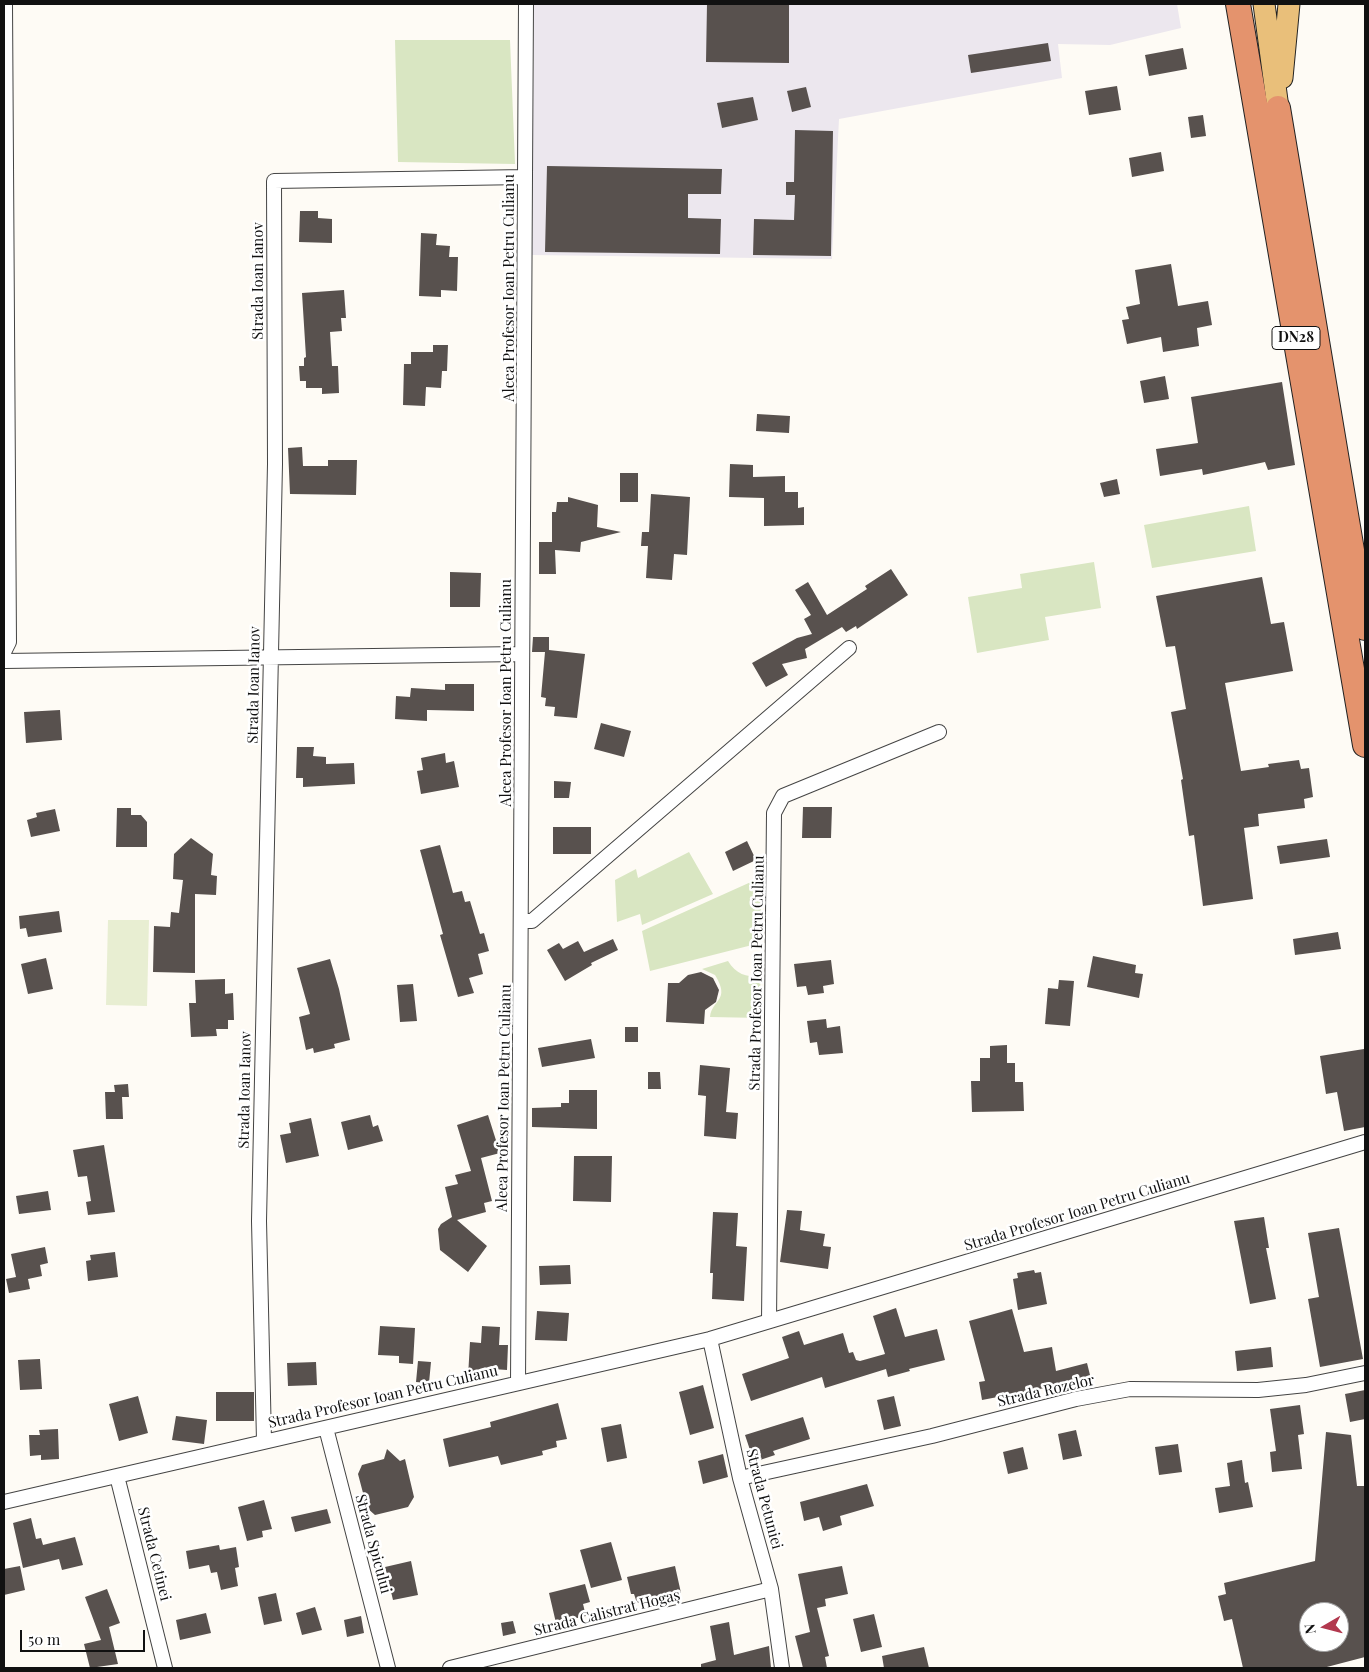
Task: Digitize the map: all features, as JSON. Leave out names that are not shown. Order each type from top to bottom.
[{"type":"highway","name":"DN28","points":[[1238,4],[1365,745]]},
{"type":"highway","name":"DN28","points":[[1278,108],[1365,628]]},
{"type":"main road","points":[[1264,4],[1278,108]]},
{"type":"main road","name":"DN28","points":[[1278,108],[1289,4]]},
{"type":"street","points":[[4,652],[9,642],[5,4]]},
{"type":"street","name":"Aleea Profesor Ioan Petru Culianu","points":[[518,1383],[526,4]]},
{"type":"street","name":"Strada Ioan Ianov","points":[[264,1441],[259,1221],[275,464],[274,181],[525,177]]},
{"type":"street","points":[[522,921],[532,921],[849,648]]},
{"type":"street","points":[[4,662],[521,654]]},
{"type":"street","name":"Strada Profesor Ioan Petru Culianu","points":[[769,1321],[774,813],[783,796],[940,732]]},
{"type":"street","name":"Strada Profesor Ioan Petru Culianu","points":[[4,1502],[710,1339],[1365,1142]]},
{"type":"street","name":"Strada Petuniei","points":[[710,1339],[740,1478],[771,1589],[782,1668]]},
{"type":"street","name":"Strada Rozelor","points":[[740,1478],[932,1436],[1076,1399],[1130,1389],[1258,1390],[1306,1385],[1365,1373]]},
{"type":"street","name":"Strada Spicului","points":[[326,1428],[388,1668]]},
{"type":"street","name":"Strada Cetinei","points":[[118,1476],[165,1668]]},
{"type":"street","name":"Strada Calistrat Hogaș","points":[[450,1668],[771,1589]]},
{"type":"shaded area","points":[[534,4],[1177,4],[1181,28],[1110,45],[1058,44],[1062,78],[839,119],[832,259],[532,255]]},
{"type":"green space","points":[[395,40],[510,40],[515,164],[398,162]]},
{"type":"green space","points":[[1249,506],[1256,551],[1152,568],[1144,525]]},
{"type":"green space","points":[[1094,562],[1101,608],[1045,617],[1049,640],[977,653],[968,597],[1022,588],[1020,574]]},
{"type":"green space","points":[[689,852],[713,894],[642,925],[640,914],[617,922],[615,880],[636,869],[638,878]]},
{"type":"green space","points":[[762,877],[760,943],[650,971],[642,931]]},
{"type":"green space","points":[[108,920],[149,920],[147,1006],[106,1005]]},
{"type":"green space","points":[[728,961],[734,969],[742,974],[760,977],[762,1018],[710,1017],[711,1011],[721,995],[721,990],[715,975],[702,969]]},
{"type":"building","points":[[707,4],[789,4],[789,63],[706,62]]},
{"type":"building","points":[[1048,43],[1051,61],[971,73],[968,55]]},
{"type":"building","points":[[1183,48],[1187,69],[1149,76],[1145,55]]},
{"type":"building","points":[[1117,86],[1121,110],[1089,115],[1085,91]]},
{"type":"building","points":[[806,87],[811,107],[792,112],[787,91]]},
{"type":"building","points":[[753,97],[758,120],[722,128],[717,103]]},
{"type":"building","points":[[1203,115],[1206,136],[1191,138],[1188,117]]},
{"type":"building","points":[[795,130],[833,131],[831,256],[753,255],[754,219],[794,220],[795,195],[786,195],[786,182],[794,182]]},
{"type":"building","points":[[1161,152],[1164,171],[1132,177],[1129,158]]},
{"type":"building","points":[[547,166],[722,169],[721,194],[688,194],[688,218],[721,219],[720,254],[545,252]]},
{"type":"building","points":[[300,211],[318,211],[318,218],[332,219],[332,243],[299,242]]},
{"type":"building","points":[[421,233],[437,234],[436,245],[450,246],[449,257],[458,257],[457,291],[441,290],[441,297],[419,296]]},
{"type":"building","points":[[1171,264],[1178,306],[1208,301],[1212,325],[1197,328],[1199,346],[1163,352],[1161,337],[1127,344],[1122,320],[1129,319],[1126,307],[1140,304],[1135,270]]},
{"type":"building","points":[[344,290],[346,318],[341,318],[342,331],[330,332],[332,366],[338,366],[339,393],[322,394],[322,388],[306,388],[306,381],[300,381],[299,366],[304,366],[304,358],[306,357],[302,293]]},
{"type":"building","points":[[433,345],[448,345],[447,371],[442,371],[441,388],[426,387],[425,406],[403,405],[404,364],[411,364],[411,352],[433,352]]},
{"type":"building","points":[[1165,376],[1169,399],[1144,403],[1140,381]]},
{"type":"building","points":[[1282,382],[1295,465],[1268,470],[1265,462],[1203,475],[1202,469],[1160,476],[1156,449],[1198,443],[1191,397]]},
{"type":"building","points":[[757,414],[790,416],[789,433],[756,431]]},
{"type":"building","points":[[302,447],[303,466],[328,466],[328,460],[357,460],[356,495],[290,494],[288,448]]},
{"type":"building","points":[[730,464],[753,465],[753,477],[785,476],[785,492],[798,492],[798,508],[804,507],[804,525],[764,526],[764,498],[729,497]]},
{"type":"building","points":[[620,473],[638,473],[638,502],[620,502]]},
{"type":"building","points":[[1117,479],[1120,494],[1104,497],[1100,483]]},
{"type":"building","points":[[651,494],[690,497],[687,555],[674,554],[672,580],[646,578],[648,546],[641,546],[642,532],[649,532]]},
{"type":"building","points":[[568,497],[598,505],[597,527],[621,532],[581,542],[580,552],[555,550],[556,574],[539,574],[539,542],[552,542],[552,512],[556,512],[557,502],[568,502]]},
{"type":"building","points":[[891,569],[908,595],[857,629],[856,626],[846,632],[842,627],[805,649],[807,658],[782,664],[788,675],[766,687],[752,663],[797,638],[812,634],[804,619],[811,615],[795,590],[808,582],[827,615],[867,589],[865,586]]},
{"type":"building","points":[[450,572],[481,573],[480,607],[450,607]]},
{"type":"building","points":[[1262,577],[1271,624],[1284,622],[1293,671],[1225,683],[1241,771],[1269,767],[1268,764],[1299,760],[1301,769],[1309,768],[1313,797],[1304,799],[1305,808],[1258,814],[1259,826],[1244,828],[1253,899],[1203,906],[1194,835],[1189,836],[1181,780],[1183,779],[1171,712],[1186,709],[1175,646],[1166,647],[1156,596]]},
{"type":"building","points":[[533,637],[549,637],[549,650],[585,654],[577,718],[554,716],[555,707],[545,706],[546,698],[541,697],[545,652],[532,652]]},
{"type":"building","points":[[445,684],[474,684],[474,711],[427,710],[427,721],[395,719],[396,696],[410,697],[411,688],[445,690]]},
{"type":"building","points":[[60,710],[62,740],[26,743],[24,712]]},
{"type":"building","points":[[601,723],[631,731],[624,757],[594,749]]},
{"type":"building","points":[[297,747],[314,747],[313,756],[326,757],[326,764],[354,763],[355,784],[303,787],[303,778],[296,778]]},
{"type":"building","points":[[445,753],[446,763],[454,761],[459,787],[421,794],[417,771],[423,770],[421,758]]},
{"type":"building","points":[[554,781],[571,782],[569,798],[554,798]]},
{"type":"building","points":[[803,807],[832,807],[831,838],[802,838]]},
{"type":"building","points":[[117,808],[131,808],[131,815],[141,815],[147,822],[147,847],[116,847]]},
{"type":"building","points":[[55,809],[60,831],[31,837],[27,820],[37,817],[36,813]]},
{"type":"building","points":[[553,827],[591,827],[591,854],[553,854]]},
{"type":"building","points":[[191,838],[213,854],[211,875],[217,876],[216,895],[195,894],[195,973],[153,972],[154,926],[170,927],[171,912],[179,913],[183,880],[173,879],[174,854]]},
{"type":"building","points":[[1327,839],[1330,857],[1280,864],[1277,846]]},
{"type":"building","points":[[747,841],[756,860],[733,871],[725,852]]},
{"type":"building","points":[[440,845],[453,893],[462,891],[465,902],[470,901],[480,934],[484,933],[489,951],[478,954],[483,974],[469,978],[474,993],[458,997],[440,935],[443,934],[420,850]]},
{"type":"building","points":[[59,911],[62,932],[28,937],[26,928],[20,929],[19,916]]},
{"type":"building","points":[[1338,932],[1341,949],[1295,955],[1293,939]]},
{"type":"building","points":[[613,939],[618,950],[591,963],[592,965],[565,981],[547,950],[559,943],[563,949],[578,941],[584,952]]},
{"type":"building","points":[[1093,956],[1136,965],[1135,973],[1143,974],[1139,998],[1087,987]]},
{"type":"building","points":[[46,958],[53,989],[28,994],[21,964]]},
{"type":"building","points":[[330,959],[339,989],[350,1040],[334,1044],[335,1048],[314,1053],[313,1048],[306,1050],[299,1017],[310,1014],[297,968]]},
{"type":"building","points":[[831,960],[834,984],[823,986],[824,993],[808,995],[806,986],[797,987],[794,964]]},
{"type":"building","points":[[701,972],[713,978],[719,990],[716,1002],[705,1010],[704,1024],[666,1022],[668,983],[679,983],[688,975]]},
{"type":"building","points":[[225,979],[225,994],[233,993],[234,1020],[228,1020],[228,1029],[216,1029],[217,1036],[191,1037],[189,1003],[196,1003],[195,980]]},
{"type":"building","points":[[1059,980],[1074,981],[1070,1026],[1045,1024],[1048,988],[1058,989]]},
{"type":"building","points":[[413,984],[417,1021],[400,1022],[397,985]]},
{"type":"building","points":[[826,1019],[827,1028],[840,1026],[843,1053],[819,1055],[817,1042],[810,1043],[807,1021]]},
{"type":"building","points":[[625,1027],[638,1027],[638,1042],[625,1042]]},
{"type":"building","points":[[591,1039],[595,1058],[542,1067],[538,1048]]},
{"type":"building","points":[[1007,1045],[1007,1063],[1015,1063],[1015,1082],[1023,1082],[1024,1111],[972,1112],[971,1081],[980,1081],[980,1058],[990,1058],[990,1046]]},
{"type":"building","points":[[1364,1049],[1365,1127],[1344,1131],[1337,1092],[1326,1094],[1320,1056]]},
{"type":"building","points":[[700,1065],[730,1068],[726,1112],[738,1113],[736,1139],[704,1136],[706,1096],[698,1095]]},
{"type":"building","points":[[648,1072],[660,1072],[661,1089],[648,1089]]},
{"type":"building","points":[[128,1084],[129,1097],[122,1097],[123,1119],[106,1119],[105,1092],[115,1092],[114,1085]]},
{"type":"building","points":[[569,1090],[597,1090],[597,1129],[532,1127],[532,1108],[561,1107],[561,1103],[569,1103]]},
{"type":"building","points":[[370,1115],[373,1127],[378,1125],[383,1141],[348,1150],[341,1122]]},
{"type":"building","points":[[488,1115],[500,1153],[481,1158],[492,1201],[484,1203],[486,1212],[457,1220],[487,1246],[468,1272],[440,1250],[438,1229],[441,1224],[452,1217],[445,1187],[458,1184],[455,1175],[471,1171],[457,1125]]},
{"type":"building","points":[[311,1118],[319,1156],[286,1163],[280,1135],[291,1133],[289,1123]]},
{"type":"building","points":[[104,1145],[115,1212],[88,1215],[86,1202],[91,1201],[87,1176],[78,1177],[73,1150]]},
{"type":"building","points":[[574,1156],[612,1156],[611,1202],[573,1201]]},
{"type":"building","points":[[48,1191],[51,1210],[19,1214],[16,1196]]},
{"type":"building","points":[[787,1210],[802,1211],[800,1230],[825,1234],[823,1246],[831,1247],[828,1269],[780,1262]]},
{"type":"building","points":[[713,1212],[738,1213],[736,1246],[747,1247],[744,1301],[712,1299],[713,1273],[710,1273]]},
{"type":"building","points":[[1264,1217],[1269,1248],[1266,1248],[1276,1299],[1250,1304],[1234,1221]]},
{"type":"building","points":[[1339,1228],[1363,1359],[1320,1367],[1308,1299],[1319,1297],[1308,1233]]},
{"type":"building","points":[[45,1247],[48,1263],[40,1265],[42,1276],[28,1279],[30,1289],[9,1293],[6,1279],[16,1277],[11,1254]]},
{"type":"building","points":[[115,1252],[118,1277],[88,1281],[86,1261],[91,1260],[90,1255]]},
{"type":"building","points":[[570,1265],[571,1284],[540,1285],[539,1266]]},
{"type":"building","points":[[1034,1270],[1035,1273],[1041,1272],[1047,1304],[1018,1310],[1013,1279],[1018,1278],[1017,1273]]},
{"type":"building","points":[[896,1308],[905,1337],[937,1329],[945,1360],[909,1369],[910,1371],[888,1377],[886,1369],[825,1388],[822,1377],[751,1401],[742,1374],[789,1358],[782,1337],[799,1331],[804,1345],[843,1333],[849,1353],[853,1352],[856,1360],[860,1361],[885,1354],[873,1316]]},
{"type":"building","points":[[1012,1309],[1024,1352],[1052,1347],[1056,1371],[1087,1363],[1092,1383],[1077,1387],[1076,1382],[982,1400],[979,1382],[985,1381],[969,1321]]},
{"type":"building","points":[[537,1311],[569,1313],[567,1341],[535,1340]]},
{"type":"building","points":[[380,1326],[415,1328],[413,1364],[399,1363],[399,1356],[378,1355]]},
{"type":"building","points":[[482,1326],[500,1327],[499,1345],[508,1345],[507,1370],[493,1369],[492,1379],[468,1377],[470,1342],[481,1343]]},
{"type":"building","points":[[1271,1347],[1273,1367],[1237,1371],[1235,1351]]},
{"type":"building","points":[[40,1359],[42,1389],[20,1390],[18,1360]]},
{"type":"building","points":[[418,1361],[431,1362],[429,1383],[416,1382]]},
{"type":"building","points":[[316,1362],[317,1385],[288,1386],[287,1363]]},
{"type":"building","points":[[703,1385],[714,1428],[690,1435],[679,1392]]},
{"type":"building","points":[[1365,1390],[1365,1419],[1350,1422],[1345,1394]]},
{"type":"building","points":[[216,1392],[254,1392],[254,1421],[216,1421]]},
{"type":"building","points":[[138,1396],[148,1433],[119,1441],[109,1404]]},
{"type":"building","points":[[894,1396],[901,1426],[884,1430],[877,1400]]},
{"type":"building","points":[[558,1403],[567,1439],[556,1441],[557,1447],[542,1451],[543,1455],[501,1465],[498,1456],[449,1467],[443,1439],[491,1427],[490,1422]]},
{"type":"building","points":[[1300,1405],[1304,1434],[1298,1435],[1302,1469],[1272,1472],[1270,1452],[1276,1451],[1270,1409]]},
{"type":"building","points":[[176,1416],[207,1420],[204,1444],[172,1440]]},
{"type":"building","points":[[803,1417],[810,1439],[773,1451],[775,1455],[754,1462],[745,1435]]},
{"type":"building","points":[[621,1424],[627,1458],[607,1462],[601,1428]]},
{"type":"building","points":[[58,1429],[59,1459],[41,1460],[41,1455],[30,1456],[29,1435],[40,1435],[39,1430]]},
{"type":"building","points":[[1076,1430],[1082,1456],[1063,1460],[1058,1434]]},
{"type":"building","points":[[1326,1432],[1351,1435],[1357,1486],[1365,1486],[1365,1657],[1323,1668],[1243,1668],[1232,1619],[1224,1621],[1218,1596],[1226,1594],[1224,1583],[1315,1561]]},
{"type":"building","points":[[1178,1444],[1182,1472],[1159,1475],[1155,1447]]},
{"type":"building","points":[[1023,1447],[1028,1469],[1008,1474],[1003,1452]]},
{"type":"building","points":[[387,1449],[400,1461],[405,1459],[414,1497],[408,1507],[375,1515],[367,1508],[358,1474],[362,1465],[384,1459]]},
{"type":"building","points":[[723,1454],[728,1477],[703,1484],[698,1461]]},
{"type":"building","points":[[1242,1460],[1245,1483],[1248,1482],[1253,1507],[1219,1513],[1215,1488],[1230,1486],[1227,1463]]},
{"type":"building","points":[[867,1484],[874,1506],[840,1516],[842,1525],[823,1531],[819,1517],[804,1521],[800,1502]]},
{"type":"building","points":[[264,1500],[272,1529],[262,1531],[263,1537],[247,1541],[238,1507]]},
{"type":"building","points":[[327,1509],[331,1523],[295,1532],[291,1517]]},
{"type":"building","points":[[31,1518],[36,1539],[41,1538],[43,1545],[75,1537],[83,1565],[62,1570],[59,1559],[23,1568],[13,1523]]},
{"type":"building","points":[[611,1542],[622,1580],[591,1588],[580,1550]]},
{"type":"building","points":[[219,1545],[220,1550],[236,1547],[239,1567],[235,1568],[238,1586],[221,1590],[217,1572],[211,1573],[209,1565],[189,1569],[186,1551]]},
{"type":"building","points":[[411,1561],[418,1595],[393,1600],[385,1567]]},
{"type":"building","points":[[20,1566],[25,1590],[4,1595],[4,1569]]},
{"type":"building","points":[[675,1566],[681,1593],[637,1603],[634,1594],[631,1594],[627,1577]]},
{"type":"building","points":[[842,1566],[848,1594],[825,1599],[826,1606],[817,1608],[829,1656],[825,1657],[827,1668],[803,1668],[795,1636],[810,1632],[798,1574]]},
{"type":"building","points":[[585,1584],[590,1602],[583,1604],[586,1616],[556,1623],[549,1593]]},
{"type":"building","points":[[107,1589],[120,1623],[109,1627],[118,1664],[90,1668],[84,1644],[101,1640],[85,1597]]},
{"type":"building","points":[[276,1593],[282,1621],[264,1625],[258,1597]]},
{"type":"building","points":[[315,1607],[322,1630],[302,1635],[296,1613]]},
{"type":"building","points":[[206,1613],[211,1633],[180,1640],[176,1620]]},
{"type":"building","points":[[874,1614],[882,1647],[861,1652],[853,1619]]},
{"type":"building","points":[[361,1616],[364,1633],[347,1637],[344,1620]]},
{"type":"building","points":[[513,1621],[516,1633],[503,1636],[501,1623]]},
{"type":"building","points":[[729,1622],[734,1655],[769,1646],[771,1668],[701,1668],[701,1664],[716,1660],[710,1626]]},
{"type":"building","points":[[924,1647],[929,1668],[884,1668],[882,1656]]}]
